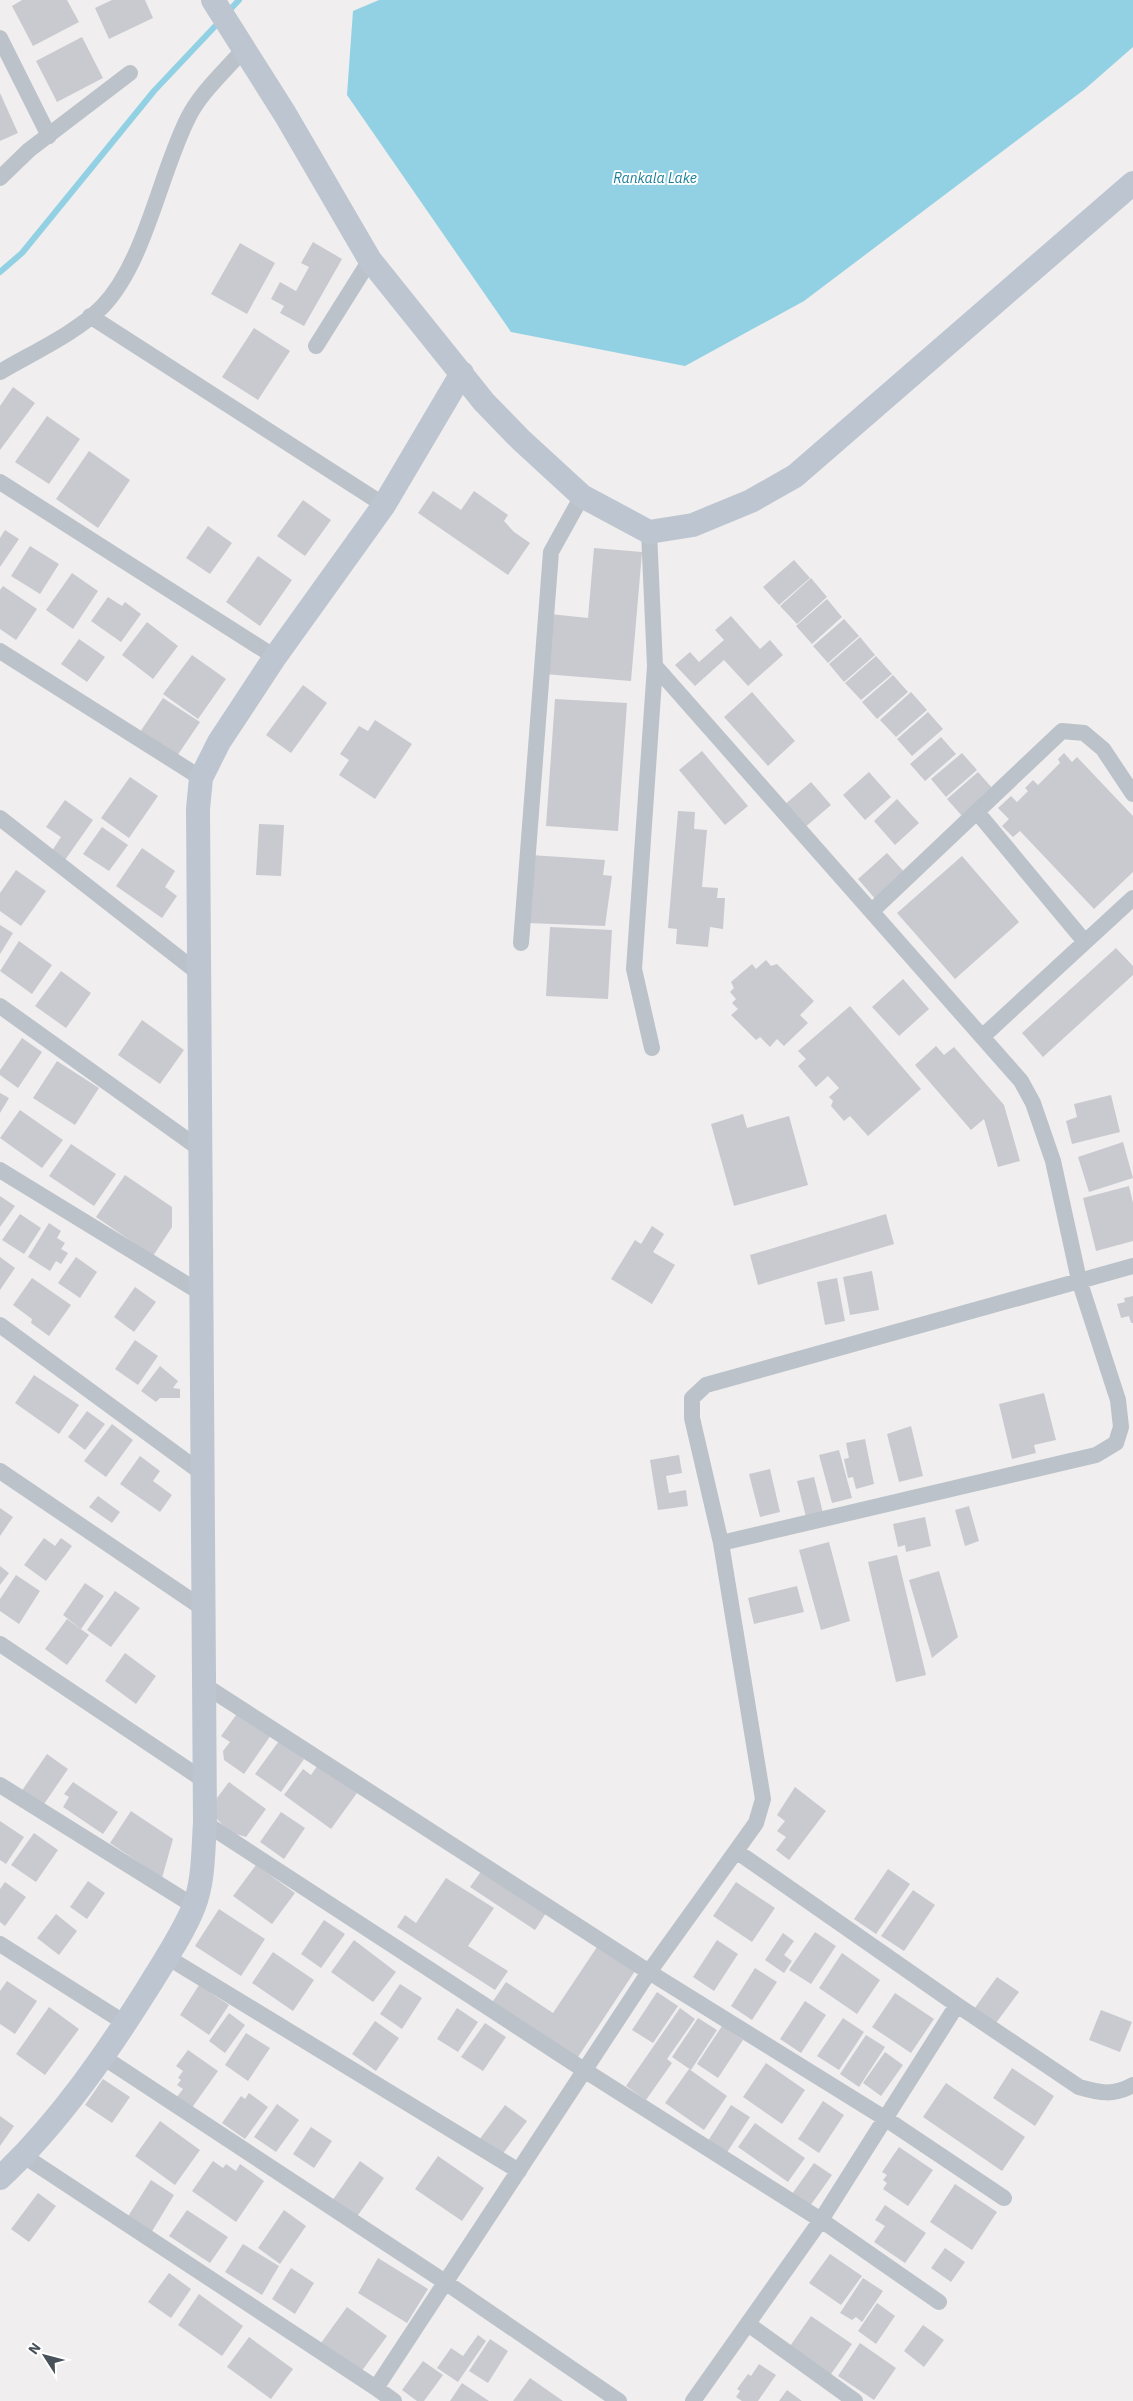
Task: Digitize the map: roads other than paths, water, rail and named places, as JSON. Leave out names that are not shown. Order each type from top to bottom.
[{"type":"street","points":[[220,11],[285,114],[370,260],[484,402],[521,440],[582,496],[649,532],[693,525],[751,501],[795,476],[1133,183]]},
{"type":"street","points":[[0,38],[49,136]]},
{"type":"street","points":[[0,372],[101,308],[124,277],[189,116],[243,50]]},
{"type":"street","points":[[0,178],[29,150],[49,136],[78,111],[130,74]]},
{"type":"street","points":[[316,346],[370,260]]},
{"type":"street","points":[[90,316],[384,505]]},
{"type":"street","points":[[0,2178],[24,2156],[103,2057],[126,2023],[167,1957],[194,1906],[202,1870],[205,1781],[198,809],[201,778],[219,742],[275,658],[384,505],[462,373]]},
{"type":"street","points":[[0,482],[275,658]]},
{"type":"street","points":[[521,943],[551,552],[582,496]]},
{"type":"street","points":[[649,532],[656,666],[634,969],[652,1048]]},
{"type":"street","points":[[0,651],[201,778]]},
{"type":"street","points":[[656,666],[1021,1081],[1033,1103],[1054,1161],[1079,1280],[1118,1400],[1121,1426],[1116,1443],[1096,1455],[721,1543]]},
{"type":"street","points":[[872,911],[1062,731],[1084,733],[1103,749],[1133,794]]},
{"type":"street","points":[[977,812],[1085,942]]},
{"type":"street","points":[[0,818],[200,975]]},
{"type":"street","points":[[982,1037],[1133,898]]},
{"type":"street","points":[[0,1006],[200,1149]]},
{"type":"street","points":[[0,1170],[201,1293]]},
{"type":"street","points":[[376,2388],[649,1972],[756,1823],[763,1799],[721,1543],[692,1418],[692,1398],[706,1384],[1133,1266]]},
{"type":"street","points":[[0,1325],[202,1473]]},
{"type":"street","points":[[0,1471],[204,1608]]},
{"type":"street","points":[[0,1644],[205,1781]]},
{"type":"street","points":[[204,1685],[649,1972],[886,2119],[1004,2198]]},
{"type":"street","points":[[0,1785],[194,1906]]},
{"type":"street","points":[[205,1823],[584,2070],[821,2220],[939,2302]]},
{"type":"street","points":[[736,1852],[1079,2087],[1098,2092],[1120,2093],[1133,2085]]},
{"type":"street","points":[[1,1948],[126,2023]]},
{"type":"street","points":[[167,1957],[519,2170]]},
{"type":"street","points":[[693,2401],[821,2220],[957,2005]]},
{"type":"street","points":[[103,2057],[445,2282],[618,2401]]},
{"type":"street","points":[[24,2156],[394,2401]]},
{"type":"street","points":[[748,2324],[855,2401]]},
{"type":"water","name":"Rankala Lake","points":[[379,0],[1133,0],[1133,47],[1085,89],[804,301],[685,366],[511,332],[347,95],[353,11]]},
{"type":"waterway","points":[[226,14],[239,0]]},
{"type":"waterway","points":[[0,272],[22,253],[154,91],[220,21]]}]
